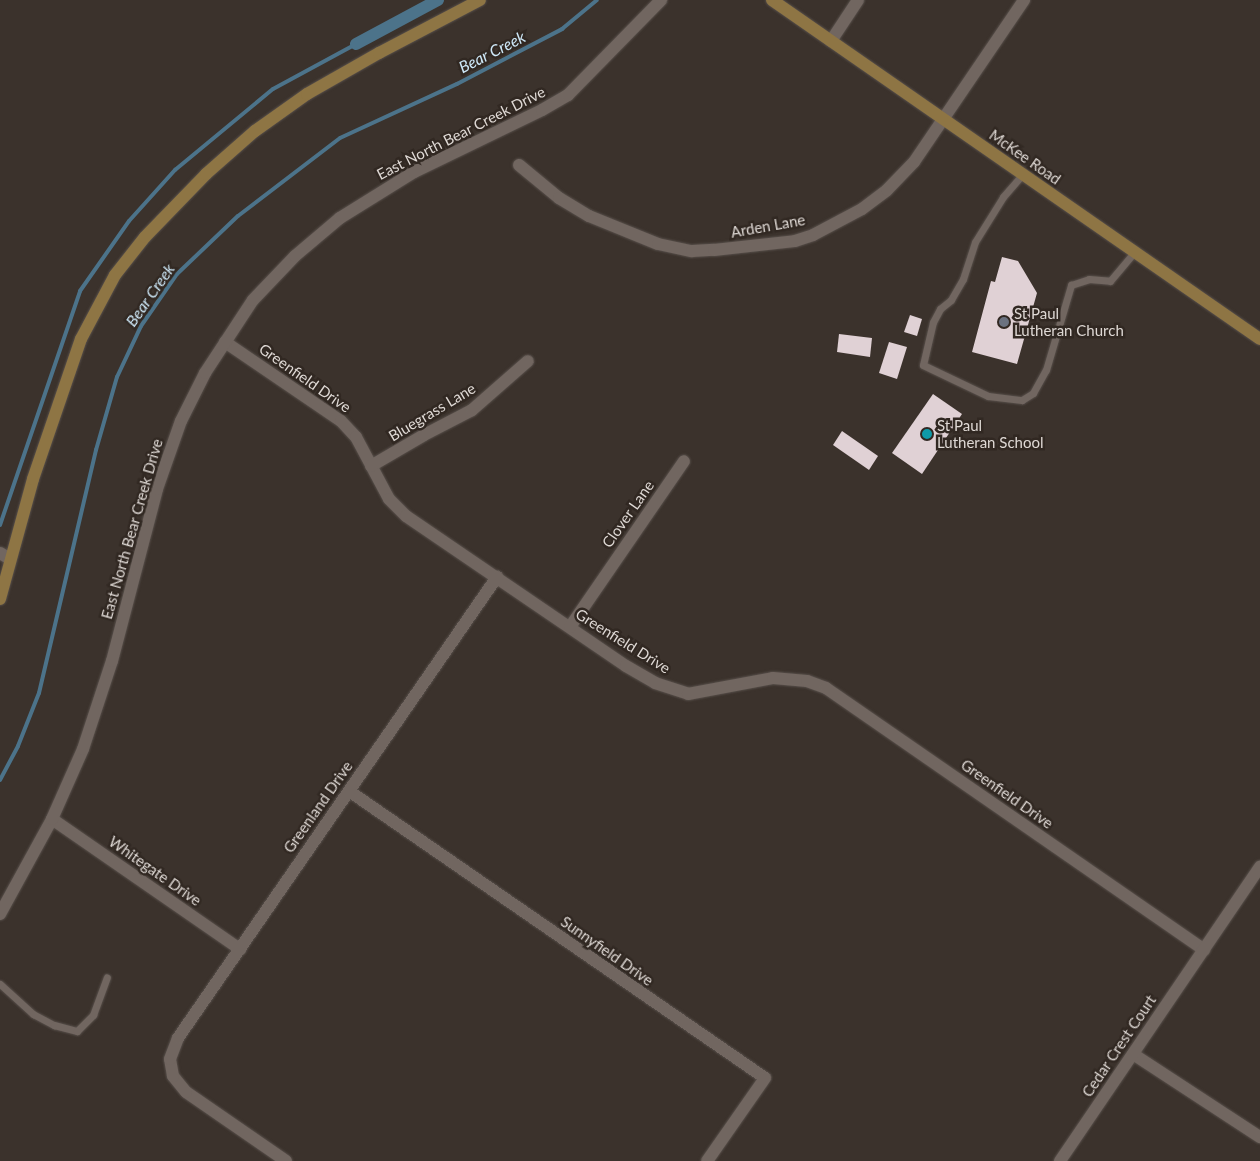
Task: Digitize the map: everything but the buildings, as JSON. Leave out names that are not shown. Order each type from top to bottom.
[{"type":"street","points":[[0,598],[5,556],[81,339],[115,275],[145,237],[206,174],[255,131],[307,94],[378,53],[480,0]]},
{"type":"street","name":"East North Bear Creek Drive","points":[[0,914],[52,819],[83,749],[112,661],[157,489],[180,421],[205,373],[253,300],[296,256],[340,218],[414,172],[542,110],[568,95],[661,0]]},
{"type":"street","name":"McKee Road","points":[[772,0],[1260,339]]},
{"type":"street","points":[[831,40],[858,0]]},
{"type":"street","name":"Arden Lane","points":[[519,165],[559,198],[589,216],[658,244],[692,251],[752,248],[813,236],[862,209],[901,176],[944,120],[1024,0]]},
{"type":"street","name":"Greenfield Drive","points":[[225,342],[341,421],[356,438],[389,499],[406,516],[655,683],[688,694],[773,678],[807,681],[826,688],[1204,950]]},
{"type":"street","name":"Bluegrass Lane","points":[[372,466],[424,435],[472,410],[528,361]]},
{"type":"street","name":"Clover Lane","points":[[570,627],[684,461]]},
{"type":"street","name":"Greenland Drive","points":[[286,1161],[186,1092],[173,1076],[170,1059],[178,1038],[497,577]]},
{"type":"street","name":"Sunnyfield Drive","points":[[349,791],[765,1078],[707,1161]]},
{"type":"street","name":"Whitegate Drive","points":[[52,819],[240,949]]},
{"type":"street","name":"Cedar Crest Court","points":[[1060,1161],[1260,867]]},
{"type":"street","points":[[1133,1054],[1260,1137]]},
{"type":"lane","points":[[1022,175],[998,204],[975,242],[963,279],[951,300],[940,309],[934,322],[923,365],[988,396],[1022,400],[1034,393],[1046,370],[1071,285],[1089,279],[1110,281],[1134,252]]},
{"type":"lane","points":[[0,984],[33,1014],[54,1025],[77,1030],[93,1015],[107,977]]},
{"type":"waterway","points":[[356,44],[438,0]]},
{"type":"waterway","name":"Bear Creek","points":[[0,780],[18,746],[39,693],[96,450],[117,377],[141,326],[177,274],[238,216],[340,138],[457,84],[562,29],[597,0]]},
{"type":"waterway","points":[[0,525],[80,291],[129,221],[175,170],[273,89],[356,44]]},
{"type":"place","name":"St Paul Lutheran Church","points":[[1004,322]]},
{"type":"place","name":"St Paul Lutheran School","points":[[927,434]]}]
